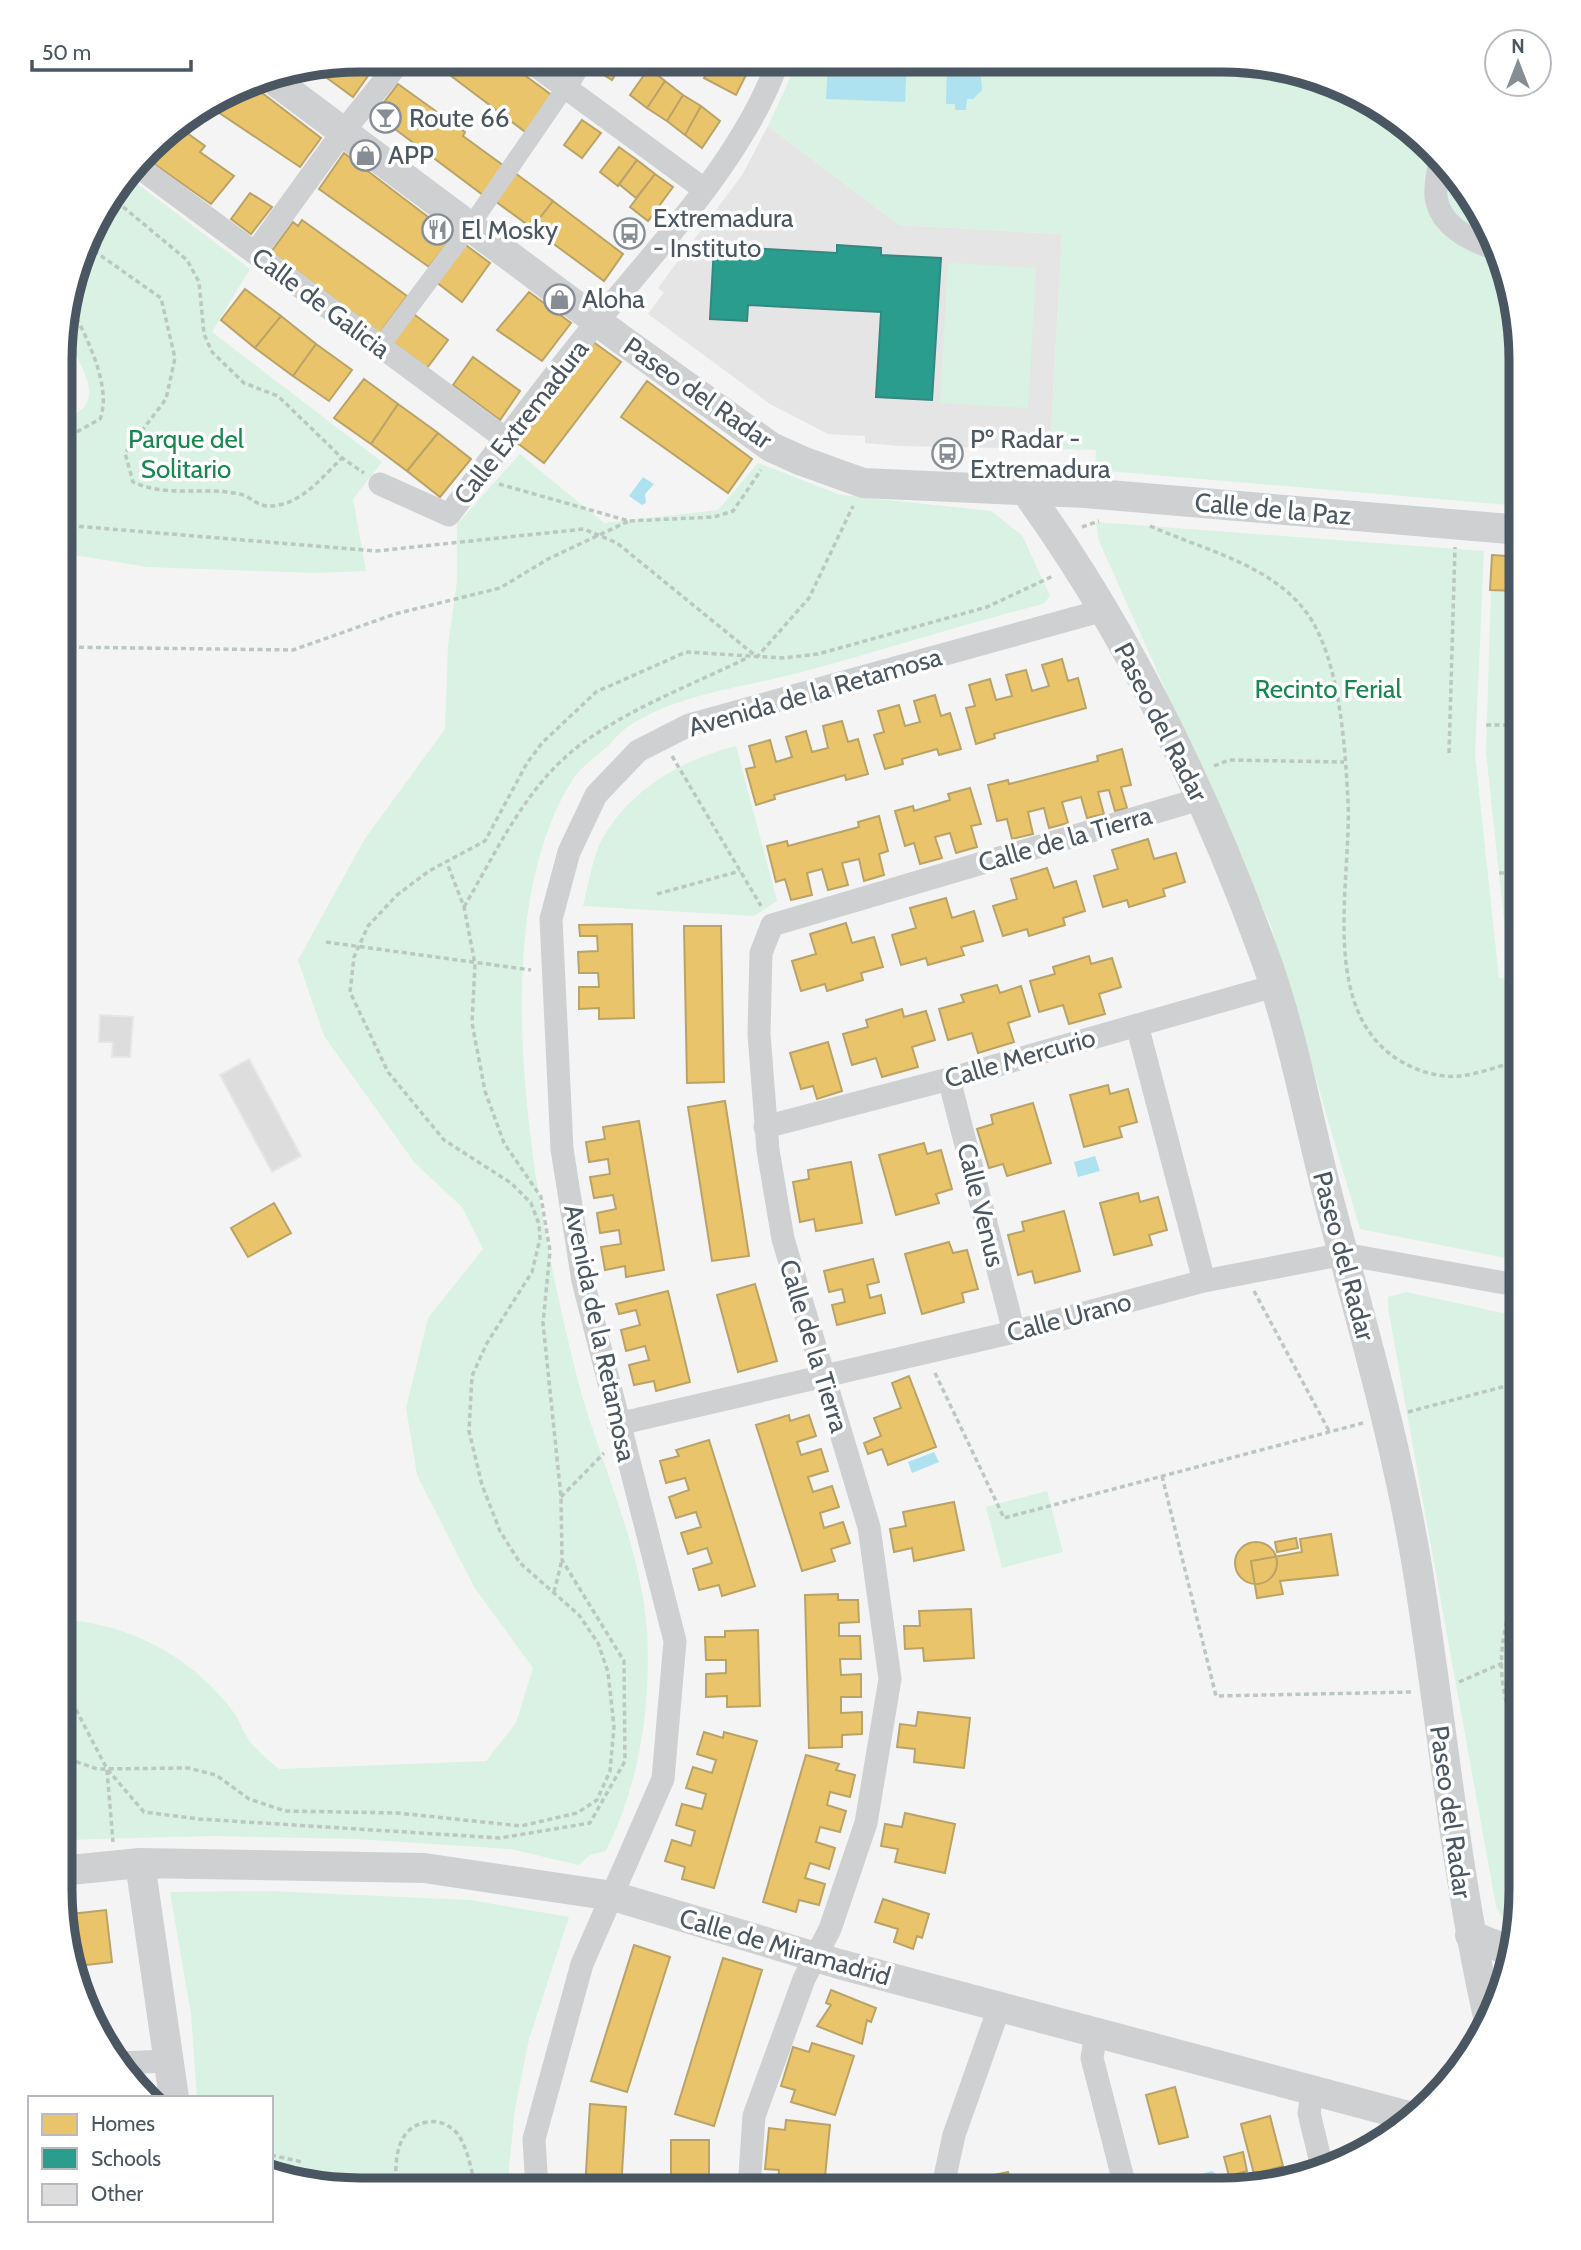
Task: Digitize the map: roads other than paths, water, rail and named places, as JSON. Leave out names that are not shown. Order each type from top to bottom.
[{"type":"street","points":[[255,253],[342,133],[391,72]]},
{"type":"street","points":[[544,72],[705,190]]},
{"type":"street","points":[[380,347],[471,225],[575,72]]},
{"type":"street","name":"Calle Extremadura","points":[[380,484],[449,515],[598,320],[705,190],[767,92],[774,72]]},
{"type":"street","name":"Paseo del Radar","points":[[278,84],[771,447],[863,483],[1024,489],[1072,536],[1076,565],[1104,610],[1195,787],[1274,986],[1387,1417],[1418,1569],[1470,1935],[1485,2005]]},
{"type":"street","name":"Calle de Galicia","points":[[143,170],[507,440]]},
{"type":"street","points":[[1438,170],[1436,198],[1448,223],[1476,243],[1486,246]]},
{"type":"street","name":"Calle de la Paz","points":[[1024,489],[1509,529]]},
{"type":"street","points":[[1072,536],[1085,493]]},
{"type":"street","name":"Avenida de la Retamosa","points":[[536,2178],[534,2139],[582,1964],[663,1779],[675,1641],[583,1280],[562,1149],[551,919],[569,852],[596,796],[638,751],[689,725],[1104,610]]},
{"type":"street","name":"Calle de la Tierra","points":[[750,2178],[754,2116],[804,1979],[830,1929],[866,1822],[890,1679],[869,1527],[783,1239],[765,1127],[759,1034],[761,953],[772,925],[1195,787]]},
{"type":"street","name":"Calle Mercurio","points":[[765,1127],[949,1079],[1274,986]]},
{"type":"street","points":[[1137,1025],[1204,1281]]},
{"type":"street","name":"Calle Venus","points":[[949,1079],[1014,1332]]},
{"type":"street","name":"Calle Urano","points":[[620,1430],[822,1375],[1014,1332],[1204,1281],[1343,1254],[1509,1284]]},
{"type":"street","points":[[128,1864],[170,2061],[174,2096]]},
{"type":"street","name":"Calle de Miramadrid","points":[[72,1870],[128,1864],[424,1868],[613,1896],[999,2008],[1403,2114]]},
{"type":"street","points":[[1470,1935],[1504,1947]]},
{"type":"street","points":[[945,2178],[954,2135],[999,2008]]},
{"type":"street","points":[[1096,2033],[1091,2058],[1123,2178]]},
{"type":"street","points":[[129,2063],[170,2061]]},
{"type":"street","points":[[1313,2089],[1309,2113],[1320,2160]]},
{"type":"water","points":[[827,72],[906,72],[905,102],[826,99]]},
{"type":"water","points":[[947,72],[974,72],[981,77],[982,90],[973,99],[967,99],[966,110],[955,110],[955,104],[946,104]]},
{"type":"water","points":[[643,477],[654,484],[645,494],[646,503],[642,505],[629,496]]},
{"type":"water","points":[[1095,1156],[1100,1171],[1078,1177],[1074,1162]]},
{"type":"water","points":[[934,1452],[939,1462],[912,1473],[908,1462]]},
{"type":"water","points":[[1212,2171],[1216,2174],[1215,2178],[1185,2178]]},
{"type":"place","name":"Route 66","points":[[386,118]]},
{"type":"place","name":"APP","points":[[365,155]]},
{"type":"place","name":"El Mosky","points":[[438,230]]},
{"type":"place","name":"Extremadura - Instituto","points":[[630,233]]},
{"type":"place","name":"Aloha","points":[[559,299]]},
{"type":"place","name":"Pº Radar - Extremadura","points":[[947,454]]},
{"type":"park label","name":"Parque del Solitario","points":[[186,454]]},
{"type":"park label","name":"Recinto Ferial","points":[[1328,689]]}]
